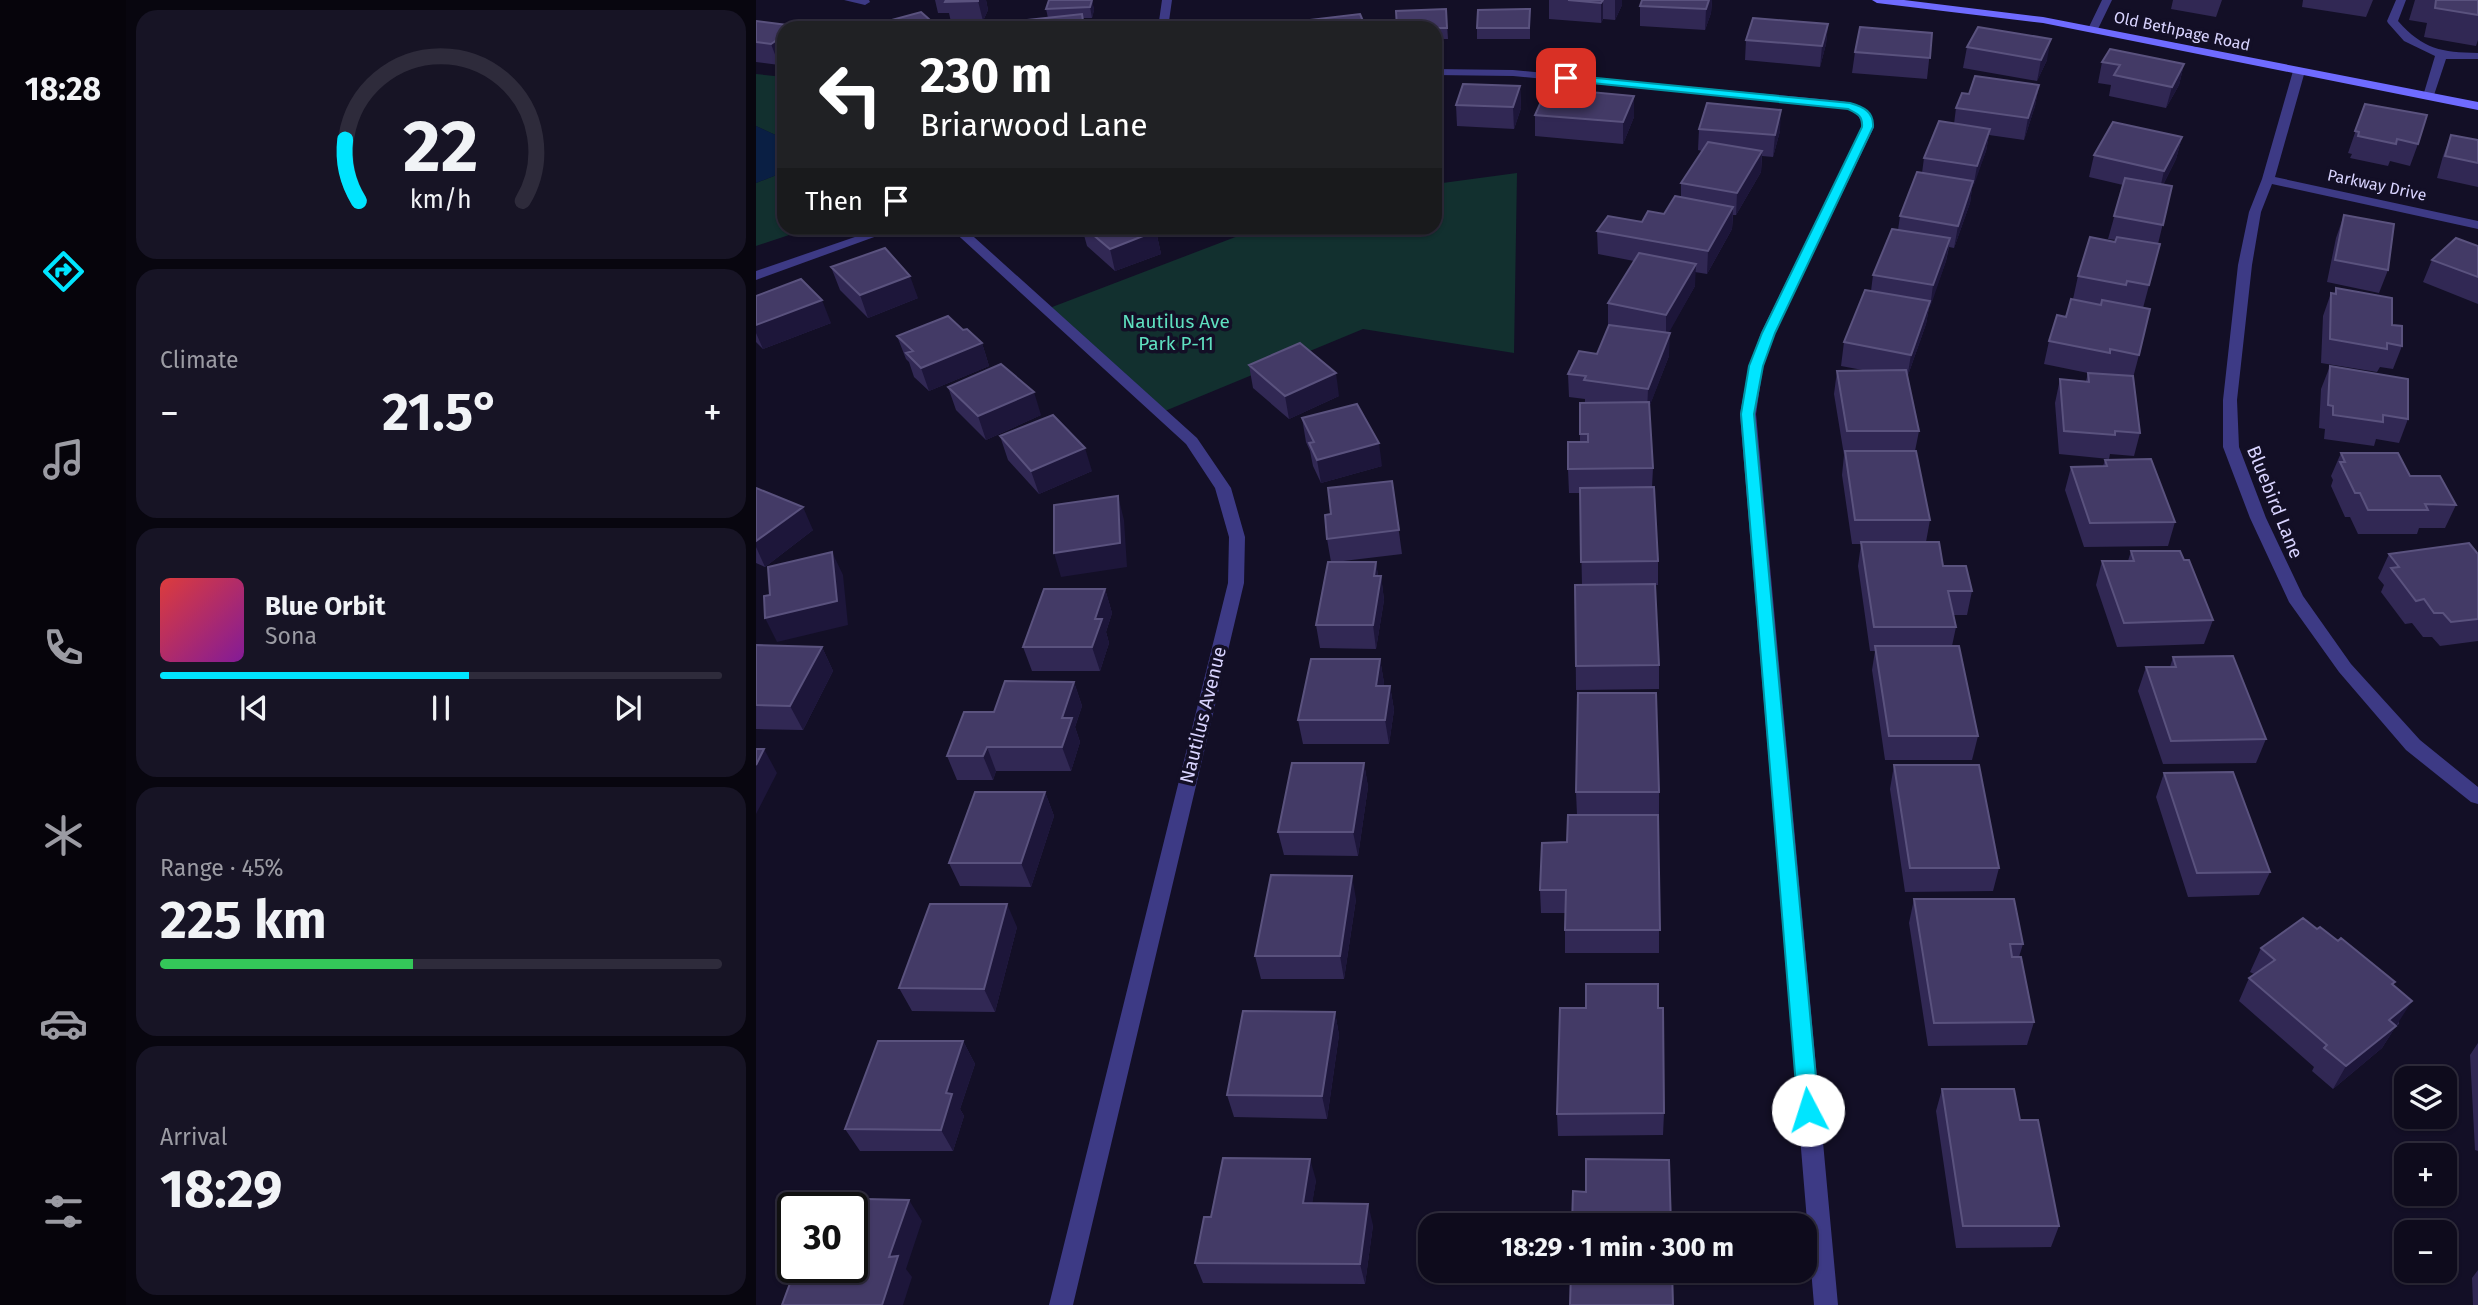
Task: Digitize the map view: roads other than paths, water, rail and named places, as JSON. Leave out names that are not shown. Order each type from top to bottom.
[{"type":"main road","name":"Old Bethpage Road","points":[[1877,0],[2043,20],[2478,106]]},
{"type":"street","points":[[849,0],[865,2]]},
{"type":"street","points":[[1164,21],[1167,0]]},
{"type":"street","points":[[2093,29],[2107,0]]},
{"type":"street","points":[[2401,0],[2392,21],[2408,39],[2441,55],[2478,56]]},
{"type":"street","points":[[2429,96],[2441,55]]},
{"type":"street","name":"Bluebird Lane","points":[[2299,71],[2268,179],[2255,212],[2245,265],[2230,400],[2231,447],[2258,518],[2295,598],[2345,668],[2413,745],[2478,797]]},
{"type":"street","points":[[1442,72],[1513,73],[1850,106],[1863,112],[1868,119],[1868,127],[1768,333],[1756,366],[1748,414],[1826,1305]]},
{"type":"street","name":"Parkway Drive","points":[[2268,179],[2478,225]]},
{"type":"street","points":[[756,276],[872,235]]},
{"type":"street","name":"Nautilus Avenue","points":[[965,235],[1192,441],[1223,488],[1237,537],[1236,583],[1060,1305]]},
{"type":"water","points":[[756,126],[777,136],[777,175],[756,183]]},
{"type":"park label","name":"Nautilus Ave Park P-11","points":[[1176,332]]}]
